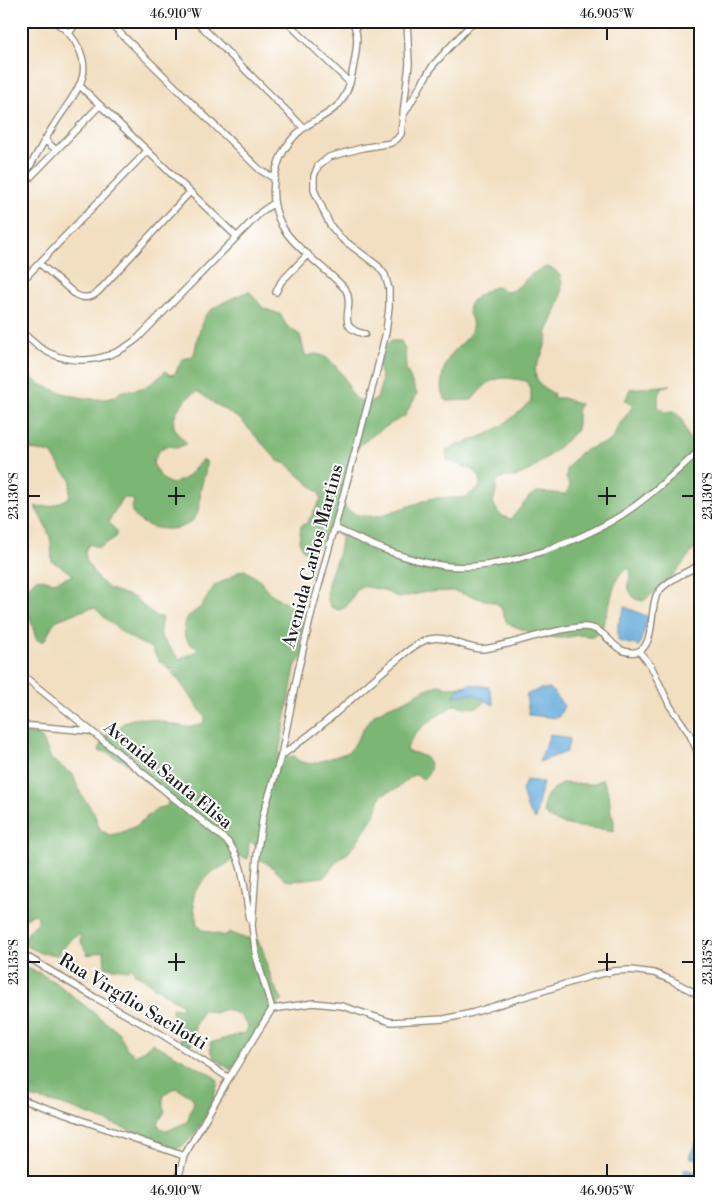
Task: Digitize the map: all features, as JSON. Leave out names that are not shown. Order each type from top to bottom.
[{"type":"street","points":[[21,182],[44,140],[79,85],[83,73],[82,61],[76,43],[69,33],[53,21]]},
{"type":"street","points":[[69,33],[78,21]]},
{"type":"street","points":[[108,21],[260,170],[274,178]]},
{"type":"street","points":[[196,21],[304,128]]},
{"type":"street","points":[[286,21],[350,83]]},
{"type":"street","points":[[352,21],[357,43],[350,83],[343,99],[324,117],[304,128],[286,147],[278,162],[274,178],[274,203],[279,219],[287,233],[346,290],[350,298],[348,325],[353,330],[365,334]]},
{"type":"street","points":[[402,116],[409,64],[407,21]]},
{"type":"street","name":"Avenida Carlos Martins","points":[[272,1010],[256,956],[252,926],[257,855],[263,815],[281,756],[312,611],[386,332],[389,289],[385,275],[378,266],[341,238],[330,225],[314,190],[314,176],[318,166],[329,157],[397,139],[401,134],[402,116],[434,64],[474,21]]},
{"type":"street","points":[[79,85],[237,237]]},
{"type":"street","points":[[21,187],[100,105]]},
{"type":"street","points":[[44,140],[56,150]]},
{"type":"street","points":[[41,147],[42,155],[47,160]]},
{"type":"street","points":[[21,282],[147,150]]},
{"type":"street","points":[[39,263],[76,296],[85,298],[92,296],[98,292],[190,192]]},
{"type":"street","points":[[21,331],[38,346],[59,356],[74,360],[90,360],[126,348],[261,212],[274,203]]},
{"type":"street","points":[[276,292],[281,282],[308,254]]},
{"type":"street","points":[[335,528],[394,554],[446,566],[476,566],[525,557],[576,540],[631,509],[673,475],[701,449]]},
{"type":"street","points":[[281,756],[328,720],[411,648],[427,640],[439,638],[480,649],[570,628],[591,627],[604,633],[616,648],[638,652],[646,645],[650,636],[653,607],[660,590],[679,576],[701,565]]},
{"type":"street","points":[[638,652],[651,666],[670,706],[690,733],[701,759]]},
{"type":"street","name":"Avenida Santa Elisa","points":[[21,674],[228,842],[239,860],[252,926]]},
{"type":"street","points":[[21,725],[89,731]]},
{"type":"street","name":"Rua Virgílio Sacilotti","points":[[21,953],[94,998],[161,1034],[229,1078]]},
{"type":"street","points":[[177,1183],[184,1156],[229,1078],[272,1010],[314,1003],[342,1006],[391,1022],[444,1019],[472,1013],[591,976],[630,970],[662,976],[701,996]]},
{"type":"street","points":[[21,1099],[184,1156]]},
{"type":"green space","points":[[546,267],[555,271],[560,277],[562,286],[558,307],[546,334],[548,336],[543,352],[535,369],[536,377],[541,386],[554,394],[553,398],[563,398],[580,404],[577,410],[577,430],[532,469],[515,477],[505,477],[496,482],[493,502],[499,514],[511,519],[530,496],[538,492],[566,494],[570,486],[566,478],[567,468],[580,453],[597,445],[607,443],[614,437],[617,428],[633,406],[625,401],[630,389],[671,385],[663,387],[658,396],[658,406],[664,412],[674,412],[682,418],[691,442],[701,452],[701,511],[699,523],[701,527],[695,548],[671,578],[643,601],[635,599],[630,590],[628,584],[631,569],[624,570],[614,586],[600,631],[594,636],[578,635],[559,638],[545,637],[532,633],[507,623],[501,608],[496,603],[453,591],[426,592],[399,598],[383,590],[363,586],[359,587],[346,607],[339,610],[331,607],[327,597],[328,586],[341,543],[340,534],[335,525],[332,526],[325,541],[309,552],[303,550],[299,541],[301,526],[307,523],[321,499],[319,493],[286,464],[278,461],[240,419],[197,391],[183,403],[174,419],[176,431],[186,444],[177,448],[172,446],[165,447],[159,451],[153,463],[163,479],[173,484],[187,477],[202,460],[206,461],[199,509],[196,516],[186,525],[178,528],[158,528],[140,521],[134,515],[131,507],[134,502],[133,500],[122,498],[109,521],[117,531],[116,537],[99,548],[89,544],[85,551],[87,563],[98,579],[110,589],[135,598],[156,617],[162,617],[161,637],[179,659],[199,650],[189,643],[185,637],[184,628],[187,617],[201,607],[215,585],[230,578],[239,571],[245,570],[259,580],[270,593],[294,609],[302,622],[299,643],[301,646],[306,646],[305,652],[295,667],[279,753],[282,757],[295,756],[298,761],[311,764],[347,753],[375,714],[438,685],[449,687],[474,685],[486,695],[482,704],[478,707],[454,705],[426,724],[414,736],[406,751],[416,753],[427,759],[430,768],[427,776],[423,779],[413,775],[398,788],[381,795],[375,814],[356,843],[324,877],[290,881],[284,879],[271,866],[260,859],[257,854],[261,848],[249,841],[248,859],[236,856],[208,875],[195,891],[193,900],[197,924],[203,930],[224,936],[230,932],[240,937],[257,939],[262,948],[273,984],[283,1000],[266,1021],[238,1063],[230,1071],[213,1056],[210,1043],[247,1031],[248,1025],[239,1015],[226,1009],[215,1013],[202,1009],[188,1050],[177,1030],[172,1014],[172,1008],[180,1009],[182,1005],[151,985],[144,978],[135,974],[131,966],[129,970],[105,967],[104,951],[88,955],[81,942],[80,934],[71,939],[58,955],[40,953],[21,943],[38,922],[38,917],[35,914],[21,921],[21,892],[24,891],[21,885],[21,733],[37,735],[42,738],[51,759],[73,775],[81,795],[94,812],[101,830],[109,835],[120,833],[136,826],[156,809],[167,806],[168,802],[164,794],[148,784],[124,761],[113,757],[109,752],[99,751],[103,737],[109,733],[122,735],[121,725],[141,718],[186,727],[196,726],[205,721],[205,717],[172,671],[158,660],[152,648],[121,631],[95,608],[90,608],[57,620],[45,640],[41,642],[36,639],[25,600],[29,586],[37,578],[54,582],[74,575],[52,561],[50,537],[35,507],[52,506],[69,498],[71,480],[51,453],[31,450],[21,443],[21,366],[38,383],[56,391],[78,397],[90,399],[110,398],[122,391],[135,390],[156,380],[165,371],[170,375],[175,374],[182,359],[191,357],[194,354],[200,330],[208,312],[232,298],[249,291],[263,308],[280,314],[286,325],[300,335],[305,355],[320,355],[330,360],[345,379],[354,397],[360,400],[371,401],[377,399],[382,380],[376,355],[391,341],[401,341],[405,350],[406,369],[417,394],[405,416],[361,444],[354,456],[341,491],[341,499],[344,505],[354,514],[382,515],[433,498],[464,498],[480,487],[480,477],[473,470],[447,460],[447,450],[487,434],[507,422],[531,401],[531,389],[526,381],[501,378],[484,386],[472,400],[447,401],[441,389],[444,370],[451,355],[471,332],[472,323],[468,310],[471,302],[476,297],[495,287],[511,291],[532,274]]},
{"type":"green space","points":[[603,779],[609,794],[614,831],[567,825],[558,822],[544,813],[544,803],[547,795],[562,783],[593,784]]},
{"type":"green space","points":[[21,965],[59,985],[119,1033],[127,1049],[135,1055],[152,1043],[218,1080],[209,1109],[197,1130],[190,1139],[176,1149],[63,1105],[33,1098],[21,1089]],"holes":[[[176,1088],[192,1097],[194,1102],[187,1122],[167,1131],[159,1127],[158,1123],[165,1111],[163,1099],[166,1093]]]},
{"type":"water","points":[[625,607],[649,617],[639,646],[618,641],[618,624]]},
{"type":"water","points":[[470,684],[489,687],[494,705],[473,694],[453,696],[459,689]]},
{"type":"water","points":[[539,689],[551,689],[564,706],[558,718],[529,715],[526,695]]},
{"type":"water","points":[[550,734],[570,739],[566,752],[539,762]]},
{"type":"water","points":[[526,780],[543,782],[535,820],[528,810],[522,791]]},
{"type":"water","points":[[701,1133],[701,1160],[689,1157]]},
{"type":"water","points":[[684,1168],[701,1174],[701,1183],[685,1183]]}]
